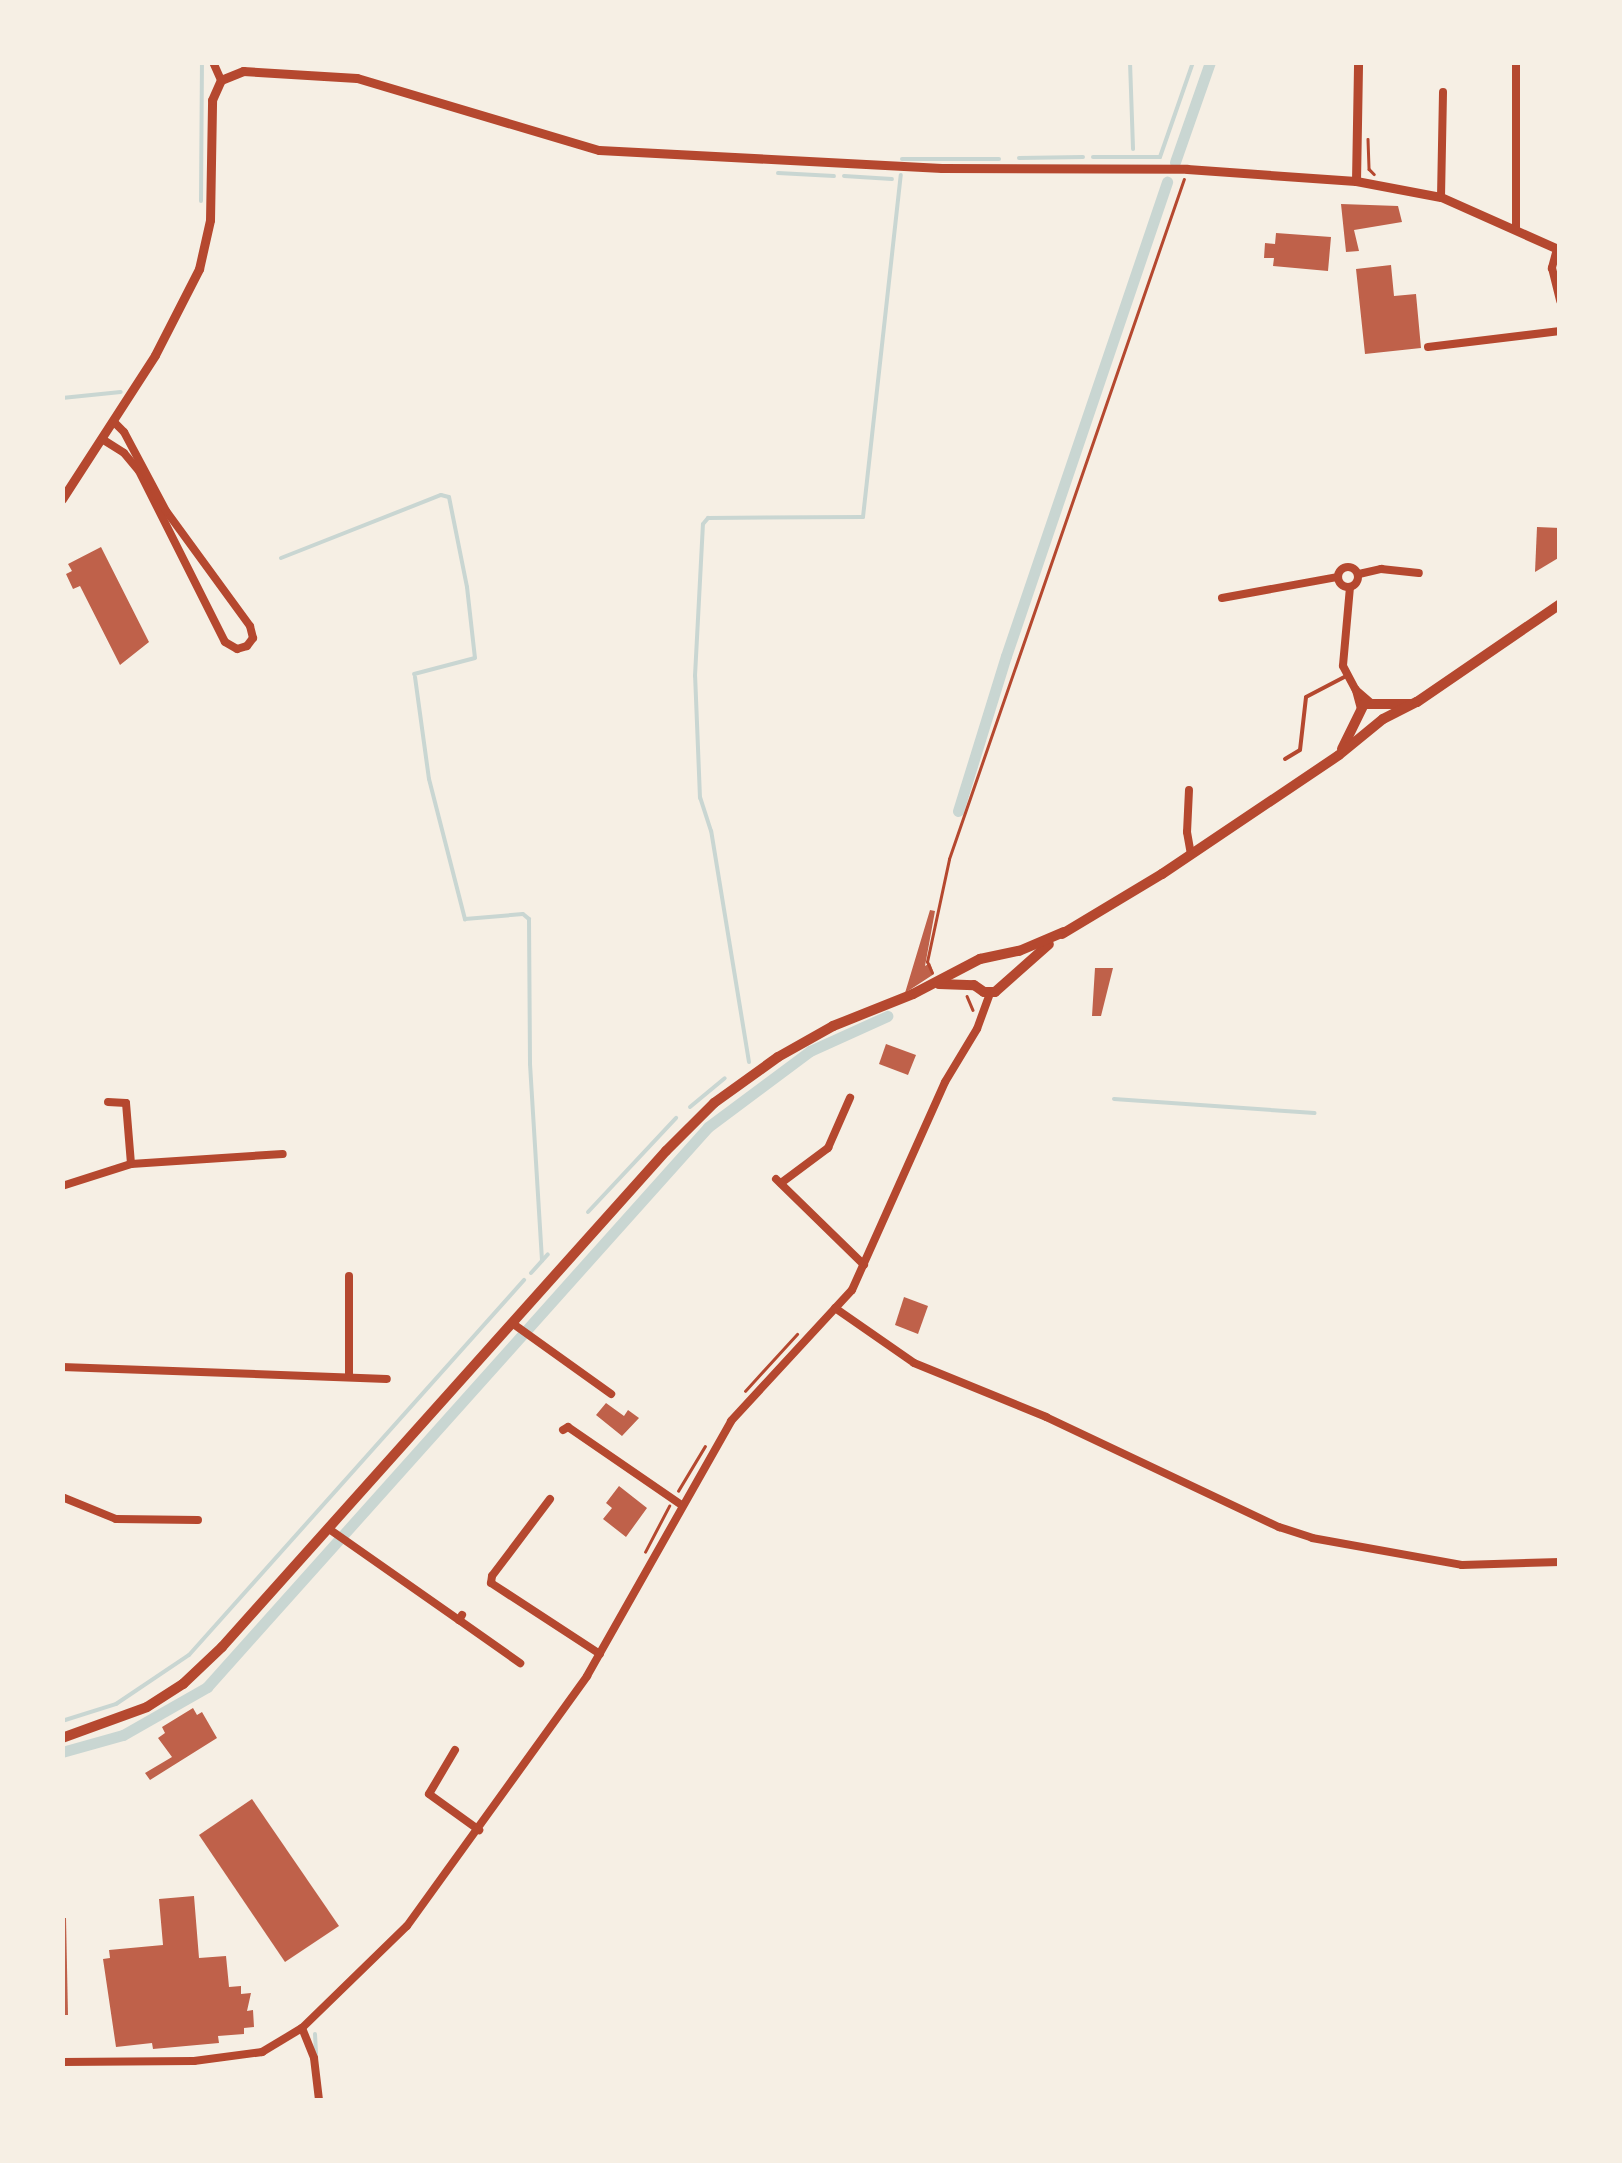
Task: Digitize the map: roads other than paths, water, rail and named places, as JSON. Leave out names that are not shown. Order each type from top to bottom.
[{"type":"main road","points":[[933,984],[974,984],[990,993],[1004,986],[1008,976],[1064,932],[1191,854],[1339,755],[1378,723],[1418,702],[1560,604]]},
{"type":"main road","points":[[1367,707],[1418,702]]},
{"type":"main road","points":[[1367,707],[1384,710],[1378,723]]},
{"type":"main road","points":[[1367,707],[1363,723],[1378,723]]},
{"type":"main road","points":[[1339,755],[1367,707]]},
{"type":"main road","points":[[62,1738],[125,1718],[182,1684],[222,1648],[333,1531],[714,1104],[815,1035],[933,984],[986,956],[998,958],[1064,932]]},
{"type":"main road","points":[[998,958],[1006,965],[1008,976]]},
{"type":"main road","points":[[974,984],[976,962]]},
{"type":"street","points":[[212,62],[221,80]]},
{"type":"street","points":[[1356,181],[1358,62]]},
{"type":"street","points":[[1516,62],[1516,230]]},
{"type":"street","points":[[62,500],[114,422],[178,313],[204,254],[211,200],[212,100],[221,80],[255,70],[357,78],[599,150],[942,168],[1188,168],[1379,185],[1442,197],[1558,250],[1552,268],[1560,301]]},
{"type":"street","points":[[1442,197],[1443,92]]},
{"type":"street","points":[[1428,347],[1560,331]]},
{"type":"street","points":[[102,439],[124,453],[139,470],[225,642],[236,649],[247,646],[253,638],[250,626],[166,511],[124,432],[114,422]]},
{"type":"street","points":[[1222,598],[1338,577],[1345,566],[1358,574],[1381,569],[1419,573]]},
{"type":"street","points":[[1358,574],[1350,587],[1343,660],[1367,707]]},
{"type":"street","points":[[1338,577],[1350,587]]},
{"type":"street","points":[[1188,790],[1191,854]]},
{"type":"street","points":[[62,2062],[247,2056],[284,2042],[407,1926],[479,1830],[600,1654],[676,1502],[731,1421],[852,1290],[944,1082],[978,1029],[990,993]]},
{"type":"street","points":[[850,1098],[828,1148],[779,1181],[864,1265]]},
{"type":"street","points":[[108,1102],[126,1102],[131,1164]]},
{"type":"street","points":[[62,1186],[131,1164],[283,1154]]},
{"type":"street","points":[[349,1377],[350,1276]]},
{"type":"street","points":[[835,1308],[914,1363],[1046,1417],[1312,1538],[1462,1565],[1560,1562]]},
{"type":"street","points":[[517,1327],[611,1394]]},
{"type":"street","points":[[62,1367],[386,1378]]},
{"type":"street","points":[[563,1430],[568,1427],[676,1502]]},
{"type":"street","points":[[62,1498],[116,1519],[198,1520]]},
{"type":"street","points":[[550,1499],[491,1580],[600,1654]]},
{"type":"street","points":[[333,1531],[520,1662]]},
{"type":"street","points":[[455,1750],[429,1794],[479,1830]]},
{"type":"street","points":[[302,2028],[314,2058],[319,2100]]},
{"type":"lane","points":[[1284,760],[1300,750],[1306,697],[1348,675]]},
{"type":"waterway","points":[[201,201],[202,62]]},
{"type":"waterway","points":[[1130,62],[1133,149]]},
{"type":"waterway","points":[[1093,157],[1160,157],[1193,62]]},
{"type":"waterway","points":[[1175,162],[1210,62]]},
{"type":"waterway","points":[[1019,158],[1083,157]]},
{"type":"waterway","points":[[902,159],[999,159]]},
{"type":"waterway","points":[[778,173],[834,176]]},
{"type":"waterway","points":[[749,1062],[711,831],[700,798],[695,676],[703,524],[708,518],[863,517],[901,175]]},
{"type":"waterway","points":[[844,176],[892,179]]},
{"type":"waterway","points":[[958,811],[1006,656],[1167,182]]},
{"type":"waterway","points":[[62,398],[121,392]]},
{"type":"waterway","points":[[281,558],[441,495],[449,497],[467,587],[475,658],[414,674]]},
{"type":"waterway","points":[[415,677],[429,779],[465,919],[523,914],[529,919],[530,1064],[542,1261]]},
{"type":"waterway","points":[[62,1752],[123,1735],[207,1687],[708,1127],[810,1051],[887,1016]]},
{"type":"waterway","points":[[690,1107],[725,1078]]},
{"type":"waterway","points":[[1114,1099],[1315,1113]]},
{"type":"waterway","points":[[588,1212],[676,1118]]},
{"type":"waterway","points":[[531,1273],[548,1254]]},
{"type":"waterway","points":[[62,1721],[116,1704],[189,1655],[524,1280]]},
{"type":"waterway","points":[[315,2034],[316,2054]]}]
